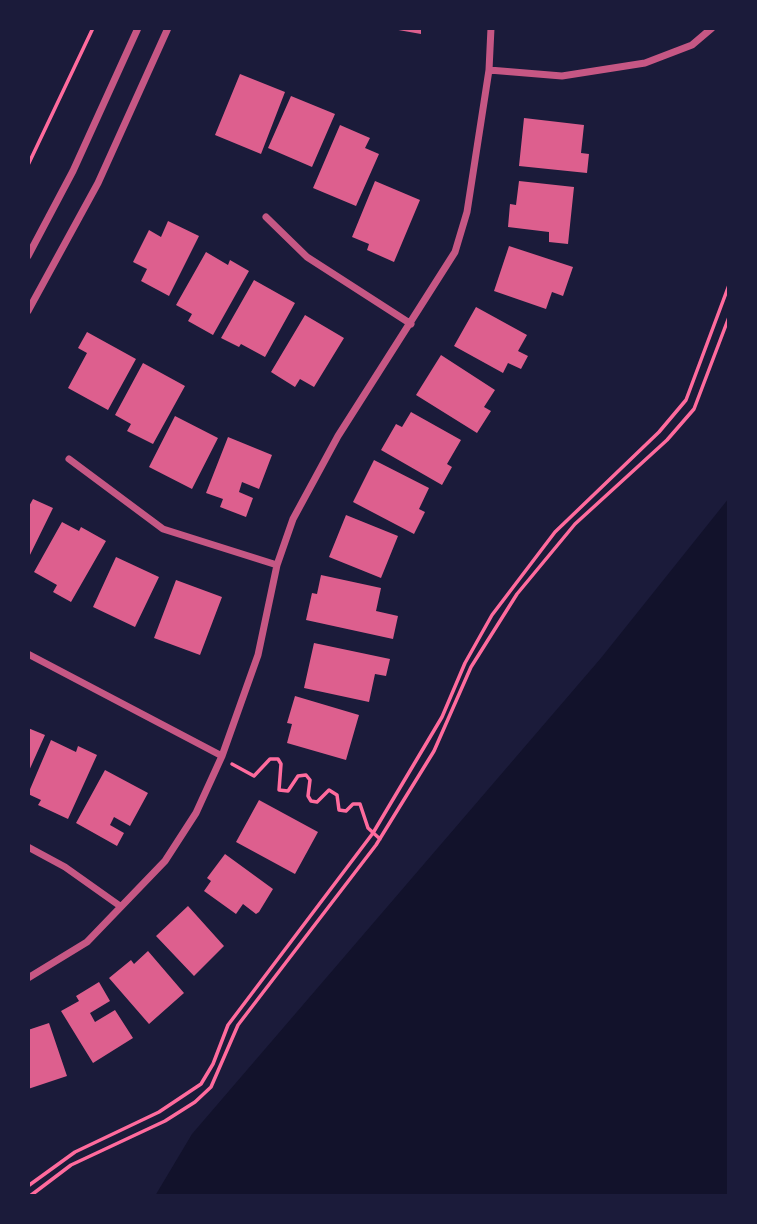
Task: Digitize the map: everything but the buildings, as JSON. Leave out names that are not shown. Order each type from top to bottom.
[{"type":"street","points":[[28,256],[73,171],[138,28]]},
{"type":"street","points":[[28,311],[98,183],[168,28]]},
{"type":"street","points":[[28,978],[87,942],[164,861],[196,813],[222,756],[258,655],[277,565],[293,519],[338,436],[455,252],[467,212],[489,70],[491,28]]},
{"type":"street","points":[[489,70],[562,76],[645,63],[692,45],[712,28]]},
{"type":"street","points":[[265,217],[307,257],[411,324]]},
{"type":"street","points":[[69,459],[163,529],[277,565]]},
{"type":"street","points":[[28,654],[222,756]]},
{"type":"street","points":[[28,847],[65,867],[120,906]]},
{"type":"path","points":[[28,164],[93,28]]},
{"type":"path","points":[[28,1186],[75,1152],[159,1112],[201,1084],[213,1064],[228,1025],[373,833],[442,718],[464,663],[492,615],[555,533],[659,432],[686,400],[729,285]]},
{"type":"path","points":[[30,1196],[79,1160],[164,1121],[205,1093],[217,1077],[238,1025],[380,839],[433,751],[459,691],[491,632],[540,563],[575,524],[685,422],[702,393],[729,317]]},
{"type":"path","points":[[222,756],[251,776],[270,759],[278,759],[281,764],[279,790],[290,789],[298,776],[306,775],[310,783],[309,799],[317,802],[326,792],[333,790],[337,795],[339,810],[346,811],[353,804],[360,804],[366,824],[380,839]]},
{"type":"shaded area","points":[[729,498],[729,1196],[155,1196],[192,1134],[601,658]]}]
